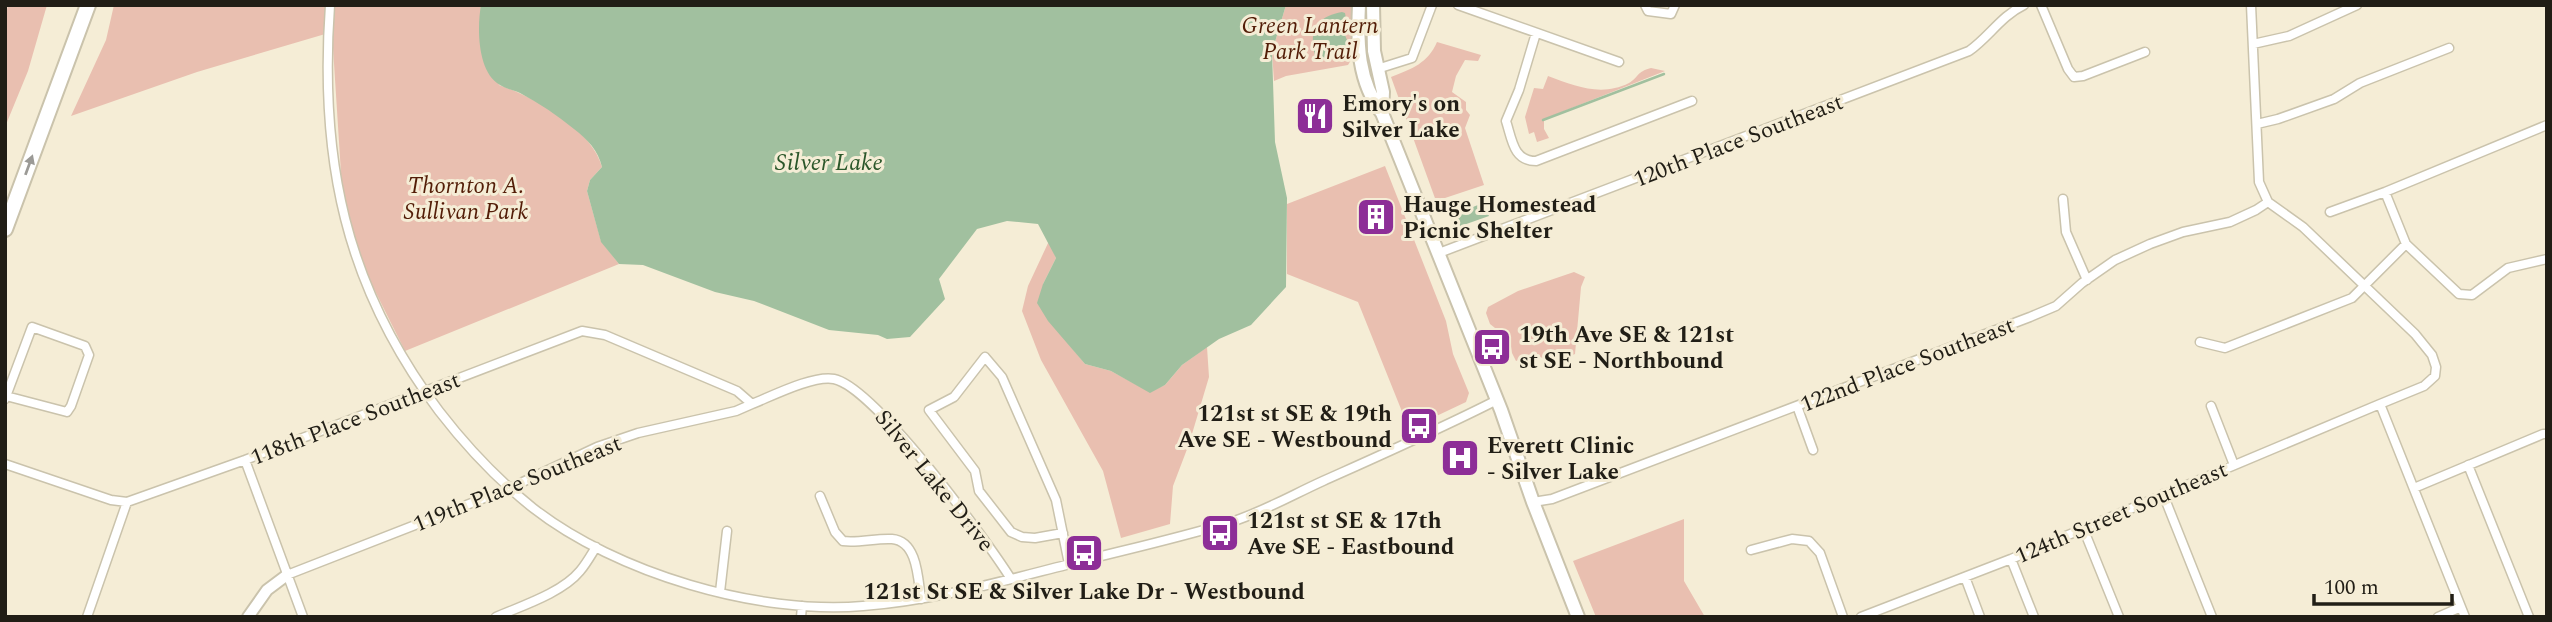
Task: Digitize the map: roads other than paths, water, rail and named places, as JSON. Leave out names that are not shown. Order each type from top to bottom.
[{"type":"highway","points":[[5,229],[88,5]]},
{"type":"main road","points":[[1359,5],[1359,41],[1369,97],[1382,113],[1439,253],[1578,617]]},
{"type":"main road","points":[[1373,5],[1372,27],[1383,92],[1382,113]]},
{"type":"street","points":[[330,5],[327,57],[329,132],[335,181],[356,261],[373,302],[404,360],[456,432],[532,508],[596,547],[662,575],[757,602],[860,607],[921,599],[1011,579],[1232,522],[1497,400]]},
{"type":"street","points":[[1377,69],[1412,58],[1432,5]]},
{"type":"street","points":[[1458,5],[1619,62]]},
{"type":"street","points":[[1645,5],[1648,11],[1665,15],[1671,14],[1675,5]]},
{"type":"street","name":"120th Place Southeast","points":[[1439,253],[1969,51],[1985,40],[2013,10],[2024,5]]},
{"type":"street","points":[[2041,5],[2068,69],[2074,77],[2145,52]]},
{"type":"street","points":[[2251,5],[2259,182],[2268,202],[2303,227],[2363,286]]},
{"type":"street","points":[[2253,44],[2289,36],[2357,5]]},
{"type":"street","points":[[1536,33],[1519,90],[1506,121],[1518,156],[1526,161],[1536,161],[1692,101]]},
{"type":"street","points":[[2257,124],[2334,99],[2360,83],[2449,48]]},
{"type":"street","points":[[2330,212],[2547,125]]},
{"type":"street","points":[[2385,192],[2406,244],[2459,294],[2472,295],[2508,268],[2547,258]]},
{"type":"street","points":[[2063,199],[2066,232],[2087,280]]},
{"type":"street","name":"122nd Place Southeast","points":[[1533,502],[1552,499],[2030,317],[2056,306],[2115,260],[2150,243],[2183,232],[2230,222],[2268,202]]},
{"type":"street","points":[[2200,342],[2225,348],[2352,298],[2406,244]]},
{"type":"street","name":"124th Street Southeast","points":[[1860,617],[2011,559],[2424,386],[2435,376],[2436,367],[2432,355],[2415,334],[2363,286]]},
{"type":"street","points":[[32,327],[85,346],[89,355],[67,412],[6,397],[32,327]]},
{"type":"street","name":"118th Place Southeast","points":[[127,502],[245,460],[582,331],[605,335],[737,391],[752,404]]},
{"type":"street","points":[[1063,533],[1035,538],[1022,537],[1011,532],[979,491],[975,471],[929,410],[954,397],[985,357],[1002,377],[1056,500],[1063,533],[1069,564]]},
{"type":"street","name":"Silver Lake Drive","points":[[752,404],[818,379],[842,381],[857,390],[887,417],[995,552],[1011,579]]},
{"type":"street","name":"119th Place Southeast","points":[[287,575],[510,488],[597,447],[638,433],[736,411],[752,404]]},
{"type":"street","points":[[2380,404],[2465,617]]},
{"type":"street","points":[[1797,406],[1813,450]]},
{"type":"street","points":[[2211,407],[2234,465]]},
{"type":"street","points":[[2414,488],[2543,434],[2547,435]]},
{"type":"street","points":[[245,460],[303,617]]},
{"type":"street","points":[[5,464],[111,500],[127,502],[87,617]]},
{"type":"street","points":[[2468,466],[2529,617]]},
{"type":"street","points":[[2163,494],[2212,617]]},
{"type":"street","points":[[820,496],[835,532],[843,541],[895,539],[903,543],[915,559],[921,599]]},
{"type":"street","points":[[2083,528],[2119,617]]},
{"type":"street","points":[[720,593],[727,531]]},
{"type":"street","points":[[1751,550],[1792,539],[1809,541],[1820,553],[1843,617]]},
{"type":"street","points":[[496,617],[536,600],[579,573],[596,547]]},
{"type":"street","points":[[2011,559],[2034,617]]},
{"type":"street","points":[[248,617],[267,590],[287,575]]},
{"type":"street","points":[[1965,577],[1980,617]]},
{"type":"street","points":[[801,617],[802,606]]},
{"type":"street","points":[[2438,617],[2461,607]]},
{"type":"water","name":"Silver Lake","points":[[481,5],[1286,5],[1272,52],[1275,142],[1287,198],[1286,287],[1251,325],[1219,339],[1182,365],[1165,385],[1150,393],[1111,371],[1085,364],[1048,321],[1037,303],[1056,258],[1038,224],[1007,221],[977,229],[939,279],[945,299],[910,337],[887,339],[878,335],[829,330],[754,301],[715,292],[643,265],[619,264],[601,242],[587,191],[590,180],[602,167],[598,155],[588,141],[561,119],[492,79],[480,48]]},
{"type":"water","points":[[1345,13],[1347,24],[1342,28],[1347,40],[1345,51],[1319,60],[1313,47],[1316,26],[1326,17]]},
{"type":"water","points":[[1483,203],[1489,216],[1455,228],[1450,216]]},
{"type":"waterway","points":[[1543,120],[1664,74]]},
{"type":"place","name":"Emory's on Silver Lake","points":[[1315,116]]},
{"type":"place","name":"Hauge Homestead Picnic Shelter","points":[[1376,217]]},
{"type":"place","name":"19th Ave SE & 121st st SE - Northbound","points":[[1492,347]]},
{"type":"place","name":"121st st SE & 19th Ave SE - Westbound","points":[[1419,426]]},
{"type":"place","name":"Everett Clinic - Silver Lake","points":[[1460,458]]},
{"type":"place","name":"121st st SE & 17th Ave SE - Eastbound","points":[[1220,533]]},
{"type":"place","name":"121st St SE & Silver Lake Dr - Westbound","points":[[1084,553]]},
{"type":"park label","name":"Green Lantern Park Trail","points":[[1310,38]]},
{"type":"park label","name":"Thornton A. Sullivan Park","points":[[466,198]]}]
